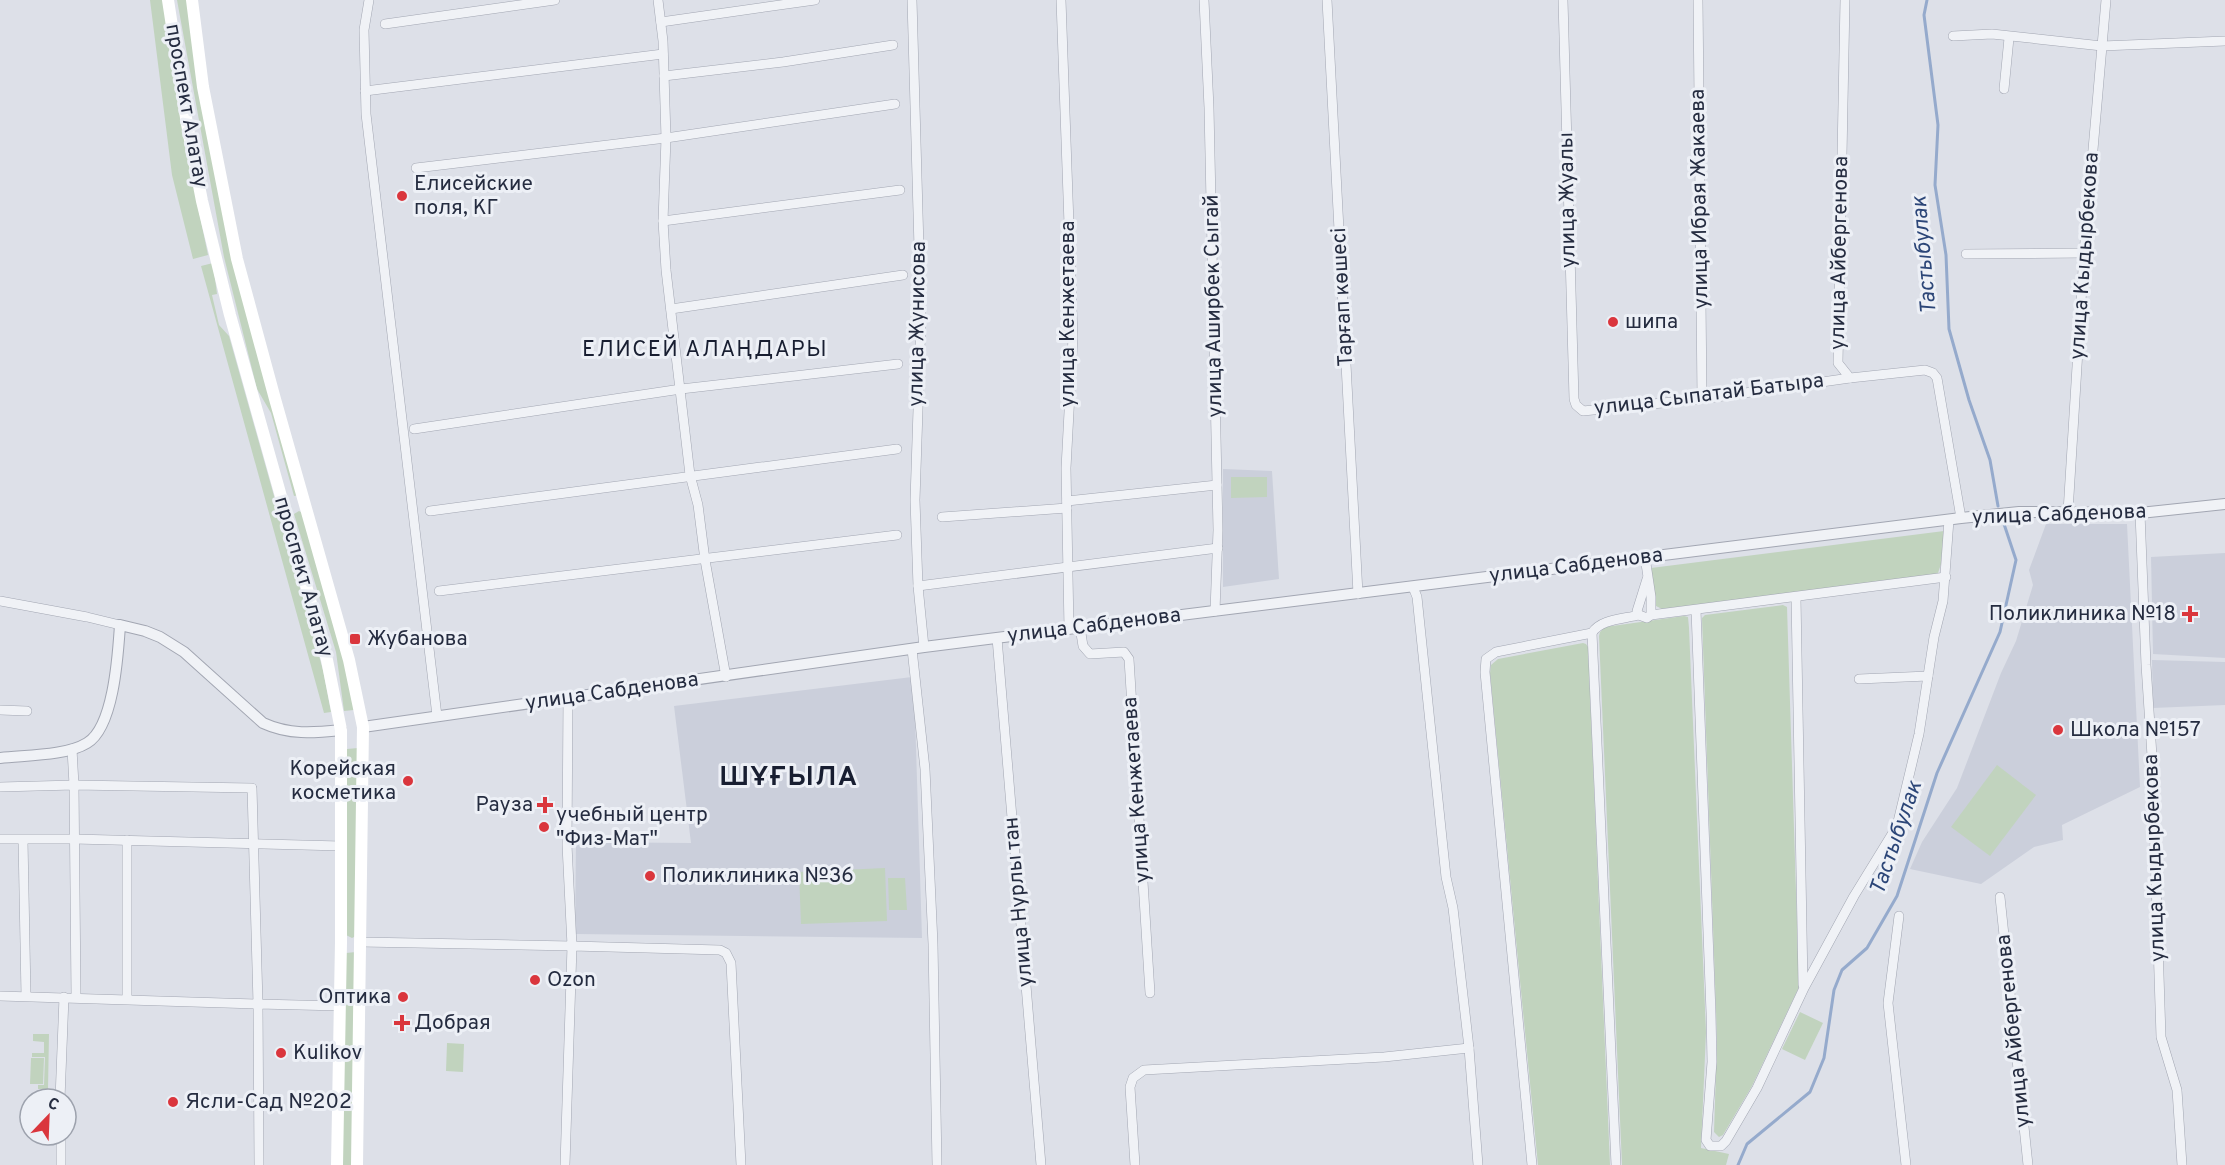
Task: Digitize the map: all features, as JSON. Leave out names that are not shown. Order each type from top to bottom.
[{"type":"main road","name":"проспект Алатау","points":[[168,0],[187,124],[202,201],[230,315],[327,660],[341,729],[341,942],[337,1165]]},
{"type":"main road","name":"проспект Алатау","points":[[192,0],[202,87],[237,259],[349,660],[363,727],[357,1165]]},
{"type":"main road","points":[[284,510],[304,504]]},
{"type":"main road","name":"улица Сабденова","points":[[341,729],[363,727]]},
{"type":"main road","points":[[341,942],[361,942]]},
{"type":"street","points":[[369,0],[364,30],[365,91],[437,716]]},
{"type":"street","points":[[385,24],[555,0]]},
{"type":"street","points":[[658,0],[663,54],[666,138],[663,222],[671,309],[690,475],[698,505],[705,560],[726,677]]},
{"type":"street","points":[[661,22],[815,0]]},
{"type":"street","name":"улица Жунисова","points":[[912,0],[921,319],[915,467],[918,586],[924,647]]},
{"type":"street","name":"улица Кенжетаева","points":[[1061,0],[1073,337],[1066,468],[1068,568],[1075,628],[1083,646],[1090,654],[1124,652],[1129,658],[1150,993]]},
{"type":"street","name":"улица Аширбек Сыгай","points":[[1204,0],[1209,108],[1218,484],[1215,611]]},
{"type":"street","name":"Тарғап көшесі","points":[[1327,0],[1358,594]]},
{"type":"street","name":"улица Жуалы","points":[[1563,0],[1574,399]]},
{"type":"street","name":"улица Ибрая Жакаева","points":[[1698,0],[1702,399]]},
{"type":"street","name":"улица Айбергенова","points":[[1696,610],[1712,1062],[1706,1140],[1710,1146],[1721,1146],[1756,1088],[1804,988],[1854,896],[1897,826],[1919,735],[1955,519],[1937,378],[1933,373],[1925,370],[1851,378],[1838,363],[1845,0]]},
{"type":"street","name":"улица Кыдырбекова","points":[[2068,512],[2084,253],[2106,0]]},
{"type":"street","points":[[1953,36],[1992,34],[2009,38],[2102,46],[2225,40]]},
{"type":"street","points":[[2004,89],[2009,38]]},
{"type":"street","points":[[664,76],[783,62],[892,45]]},
{"type":"street","points":[[365,91],[663,54]]},
{"type":"street","points":[[416,168],[666,138],[895,104]]},
{"type":"street","points":[[663,222],[900,190]]},
{"type":"street","points":[[1966,254],[2084,253]]},
{"type":"street","points":[[671,309],[903,275]]},
{"type":"street","points":[[414,429],[681,389],[898,364]]},
{"type":"street","name":"улица Сыпатай Батыра","points":[[1574,399],[1576,405],[1583,411],[1702,399],[1851,378]]},
{"type":"street","points":[[430,512],[690,475],[897,449]]},
{"type":"street","points":[[942,517],[1067,505],[1218,484]]},
{"type":"street","name":"улица Сабденова","points":[[363,727],[924,647],[1955,519],[2019,512],[2140,513],[2225,504]]},
{"type":"street","name":"улица Кыдырбекова","points":[[2140,513],[2152,756],[2161,1037],[2177,1090],[2182,1165]]},
{"type":"street","points":[[440,591],[897,535]]},
{"type":"street","points":[[918,586],[1218,548]]},
{"type":"street","points":[[1645,557],[1651,597],[1651,615]]},
{"type":"street","points":[[1616,1165],[1592,633],[1595,627],[1639,615],[1647,618],[1651,615],[1946,577]]},
{"type":"street","points":[[1639,615],[1638,607],[1647,579]]},
{"type":"street","points":[[1413,587],[1416,597],[1446,877],[1453,908],[1478,1165]]},
{"type":"street","points":[[1797,598],[1804,988]]},
{"type":"street","name":"улица Сабденова","points":[[0,601],[87,617],[160,637],[184,652],[263,723],[278,730],[296,733],[341,729]]},
{"type":"street","points":[[0,758],[72,750],[88,743],[108,710],[118,658],[120,625]]},
{"type":"street","points":[[1532,1165],[1485,665],[1486,659],[1496,652],[1592,633]]},
{"type":"street","name":"улица Нурлы тан","points":[[997,638],[1041,1165]]},
{"type":"street","points":[[912,649],[926,792],[934,992],[936,1165]]},
{"type":"street","points":[[1859,679],[1928,676]]},
{"type":"street","points":[[565,1165],[572,946],[567,845],[568,697]]},
{"type":"street","points":[[0,710],[27,711]]},
{"type":"street","points":[[72,750],[76,996]]},
{"type":"street","points":[[0,787],[74,785],[252,788],[258,1004],[259,1165]]},
{"type":"street","points":[[0,839],[341,846]]},
{"type":"street","points":[[23,840],[26,996]]},
{"type":"street","points":[[127,840],[127,998]]},
{"type":"street","name":"улица Айбергенова","points":[[2000,897],[2028,1165]]},
{"type":"street","points":[[1899,916],[1888,1003],[1906,1165]]},
{"type":"street","points":[[361,942],[720,950],[726,953],[731,963],[741,1165]]},
{"type":"street","points":[[0,996],[76,996],[340,1006]]},
{"type":"street","points":[[60,1087],[64,997]]},
{"type":"street","points":[[1135,1165],[1130,1087],[1133,1078],[1144,1070],[1384,1058],[1468,1048]]},
{"type":"street","points":[[61,1147],[61,1165]]},
{"type":"shaded area","points":[[1223,469],[1272,471],[1279,579],[1223,587]]},
{"type":"shaded area","name":"Школа №157","points":[[2046,524],[2127,524],[2140,787],[2062,825],[2063,840],[2034,847],[1981,884],[1910,869],[1922,842],[1957,788],[2001,673],[2016,641],[2033,585],[2029,570]]},
{"type":"shaded area","points":[[2225,553],[2225,658],[2153,654],[2151,557]]},
{"type":"shaded area","points":[[2152,660],[2225,662],[2225,705],[2153,708]]},
{"type":"shaded area","points":[[912,677],[922,938],[575,934],[576,842],[691,843],[674,706]]},
{"type":"green space","points":[[150,0],[164,0],[208,255],[193,259],[172,175]]},
{"type":"green space","points":[[177,0],[187,0],[198,86],[299,495],[294,496],[271,413],[257,389],[224,257]]},
{"type":"green space","points":[[213,263],[217,294],[212,295],[219,325],[229,336],[323,670],[331,712],[324,713],[201,266]]},
{"type":"green space","points":[[1231,477],[1267,477],[1267,497],[1231,498]]},
{"type":"green space","points":[[299,511],[303,513],[343,652],[354,710],[344,711],[336,652],[294,514]]},
{"type":"green space","points":[[1944,531],[1941,564],[1938,573],[1934,575],[1662,609],[1656,606],[1651,568]]},
{"type":"green space","points":[[1783,605],[1787,607],[1799,987],[1752,1086],[1723,1135],[1719,1137],[1714,1132],[1717,1039],[1702,618],[1705,615]]},
{"type":"green space","points":[[1688,617],[1689,628],[1706,1032],[1701,1148],[1729,1154],[1726,1165],[1622,1165],[1599,636],[1605,627]]},
{"type":"green space","points":[[1583,643],[1588,647],[1610,1165],[1538,1165],[1490,673],[1491,665],[1498,659]]},
{"type":"green space","points":[[358,748],[356,936],[352,938],[346,935],[347,749]]},
{"type":"green space","points":[[1997,765],[2036,795],[1990,856],[1951,827]]},
{"type":"green space","points":[[885,868],[887,921],[801,924],[799,872]]},
{"type":"green space","points":[[888,878],[905,878],[907,910],[889,910]]},
{"type":"green space","points":[[356,952],[352,1165],[342,1165],[346,953]]},
{"type":"green space","points":[[1800,1012],[1823,1023],[1805,1060],[1782,1049]]},
{"type":"green space","points":[[33,1034],[49,1034],[48,1087],[38,1087],[38,1085],[44,1085],[45,1057],[32,1057],[32,1053],[44,1053],[44,1042],[33,1041]]},
{"type":"green space","points":[[447,1043],[464,1044],[463,1072],[446,1071]]},
{"type":"green space","points":[[31,1058],[44,1058],[43,1084],[30,1084]]},
{"type":"waterway","name":"Тастыбулак","points":[[1927,0],[1924,15],[1938,125],[1935,185],[1946,255],[1949,329],[1969,400],[1990,460],[1998,506]]},
{"type":"waterway","name":"Тастыбулак","points":[[1738,1165],[1747,1144],[1810,1092],[1824,1058],[1834,990],[1842,970],[1867,948],[1897,896],[1937,773],[2000,632],[2016,560],[2003,521]]},
{"type":"place","name":"Елисейские поля, КГ","points":[[402,196]]},
{"type":"place","name":"шипа","points":[[1613,322]]},
{"type":"place","name":"Поликлиника №18","points":[[2190,614]]},
{"type":"place","name":"Жубанова","points":[[355,639]]},
{"type":"place","name":"Школа №157","points":[[2058,730]]},
{"type":"place","name":"Корейская косметика","points":[[408,781]]},
{"type":"place","name":"Рауза","points":[[545,805]]},
{"type":"place","name":"учебный центр \"Физ-Мат\"","points":[[544,827]]},
{"type":"place","name":"Поликлиника №36","points":[[650,876]]},
{"type":"place","name":"Ozon","points":[[535,980]]},
{"type":"place","name":"Оптика","points":[[403,997]]},
{"type":"place","name":"Добрая","points":[[402,1023]]},
{"type":"place","name":"Kulikov","points":[[281,1053]]},
{"type":"place","name":"Ясли-Сад №202","points":[[173,1102]]},
{"type":"district","name":"ЕЛИСЕЙ АЛАҢДАРЫ","points":[[705,350]]},
{"type":"district","name":"ШҰҒЫЛА","points":[[789,778]]}]
